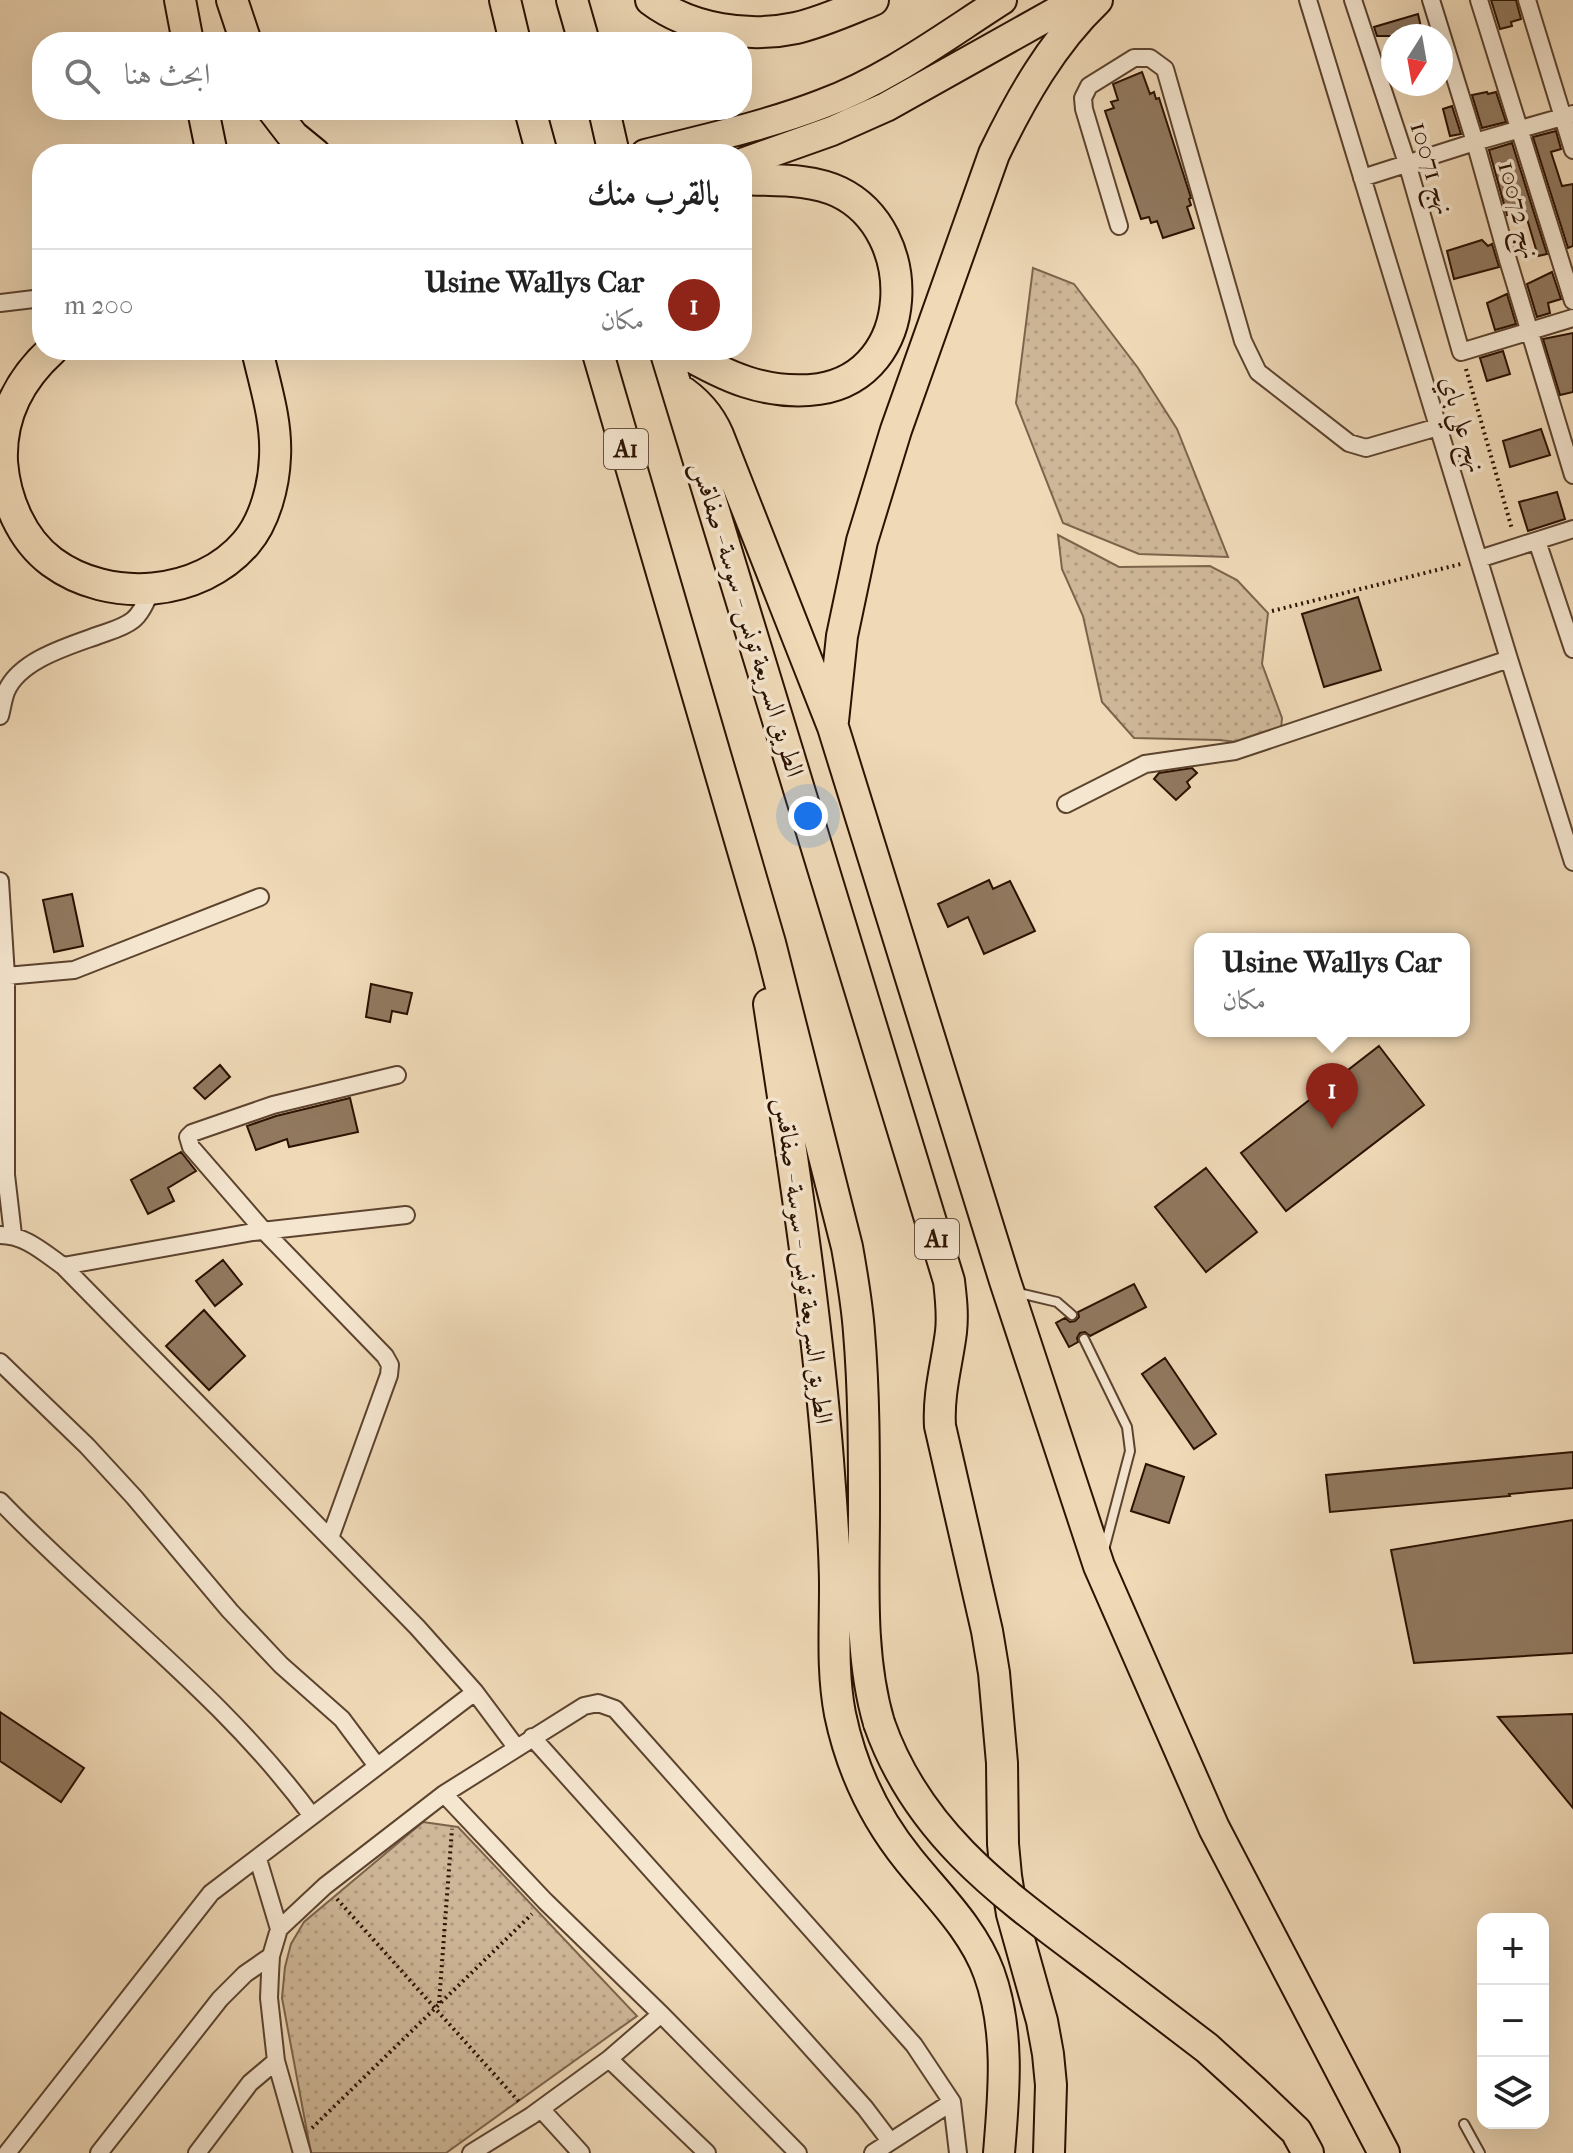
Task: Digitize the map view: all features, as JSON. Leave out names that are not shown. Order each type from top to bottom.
[{"type":"highway","points":[[180,0],[186,32]]},
{"type":"highway","points":[[232,0],[243,32]]},
{"type":"highway","points":[[505,0],[513,32]]},
{"type":"highway","points":[[572,0],[581,32]]},
{"type":"highway","points":[[651,0],[691,21],[725,30],[761,32],[796,28],[873,0]]},
{"type":"highway","points":[[683,144],[824,104],[877,79],[1002,0]]},
{"type":"highway","points":[[752,159],[832,131],[886,107],[1077,0]]},
{"type":"highway","points":[[833,727],[842,636],[862,541],[896,430],[994,154],[1036,74],[1097,0]]},
{"type":"highway","points":[[205,120],[210,144]]},
{"type":"highway","points":[[281,120],[303,144]]},
{"type":"highway","points":[[533,120],[539,144]]},
{"type":"highway","points":[[606,120],[612,144]]},
{"type":"highway","points":[[698,360],[733,379],[760,386],[819,389],[858,373],[879,352],[887,338],[896,307],[896,274],[887,241],[867,212],[854,201],[824,185],[752,179]]},
{"type":"highway","points":[[42,360],[15,394],[3,434],[5,485],[15,514],[36,547],[69,573],[109,587],[152,589],[184,582],[214,569],[248,541],[259,521],[273,478],[275,457],[272,414],[259,360]]},
{"type":"highway","name":"الطريق السريعة تونس - سوسة - صفاقس","points":[[600,360],[770,943],[768,1001],[800,1205],[823,1397],[833,1536],[834,1661],[840,1713],[854,1763],[877,1813],[908,1858],[959,1921],[988,1971],[1002,2027],[1004,2086],[999,2153]]},
{"type":"highway","name":"الطريق السريعة تونس - سوسة - صفاقس","points":[[668,360],[949,1281],[951,1328],[940,1392],[940,1426],[994,1673],[1000,1732],[1006,1876],[1012,1914],[1042,2021],[1048,2054],[1051,2085],[1049,2153]]},
{"type":"highway","points":[[677,388],[707,414],[718,435],[833,727],[1008,1291],[1099,1566],[1214,1828],[1384,2153]]},
{"type":"highway","points":[[770,943],[837,1200],[855,1294],[862,1365],[867,1658],[873,1702],[886,1744],[907,1785],[951,1844],[1001,1892],[1183,2029],[1296,2131],[1308,2153]]},
{"type":"street","name":"نهج علي باي","points":[[1308,0],[1573,862]]},
{"type":"street","name":"نهج 10071","points":[[1353,0],[1407,163],[1461,352]]},
{"type":"street","name":"نهج 10072","points":[[1431,0],[1573,475]]},
{"type":"street","points":[[1479,0],[1573,301]]},
{"type":"street","points":[[1527,0],[1568,116],[1573,150]]},
{"type":"street","points":[[1119,226],[1083,98],[1089,86],[1134,58],[1150,58],[1165,69],[1243,341],[1258,372],[1349,443],[1366,448],[1438,427]]},
{"type":"street","points":[[1362,178],[1568,116]]},
{"type":"street","points":[[0,303],[32,299]]},
{"type":"street","points":[[1461,352],[1573,318]]},
{"type":"street","points":[[1479,559],[1573,529]]},
{"type":"street","points":[[1537,541],[1573,649]]},
{"type":"street","points":[[0,716],[7,690],[18,676],[59,649],[120,628],[134,620],[152,589]]},
{"type":"street","points":[[1066,804],[1145,764],[1235,751],[1509,659]]},
{"type":"street","points":[[0,881],[6,976],[6,1235],[32,1244],[63,1266],[417,1627],[475,1692],[516,1747]]},
{"type":"street","points":[[6,976],[74,970],[260,897]]},
{"type":"street","points":[[330,1538],[390,1365],[385,1356],[264,1231],[191,1147],[188,1137],[273,1105],[397,1075]]},
{"type":"street","points":[[63,1266],[264,1231],[406,1215]]},
{"type":"street","points":[[0,1362],[87,1446],[134,1497],[193,1571],[281,1665],[342,1719],[377,1766]]},
{"type":"street","points":[[0,1501],[218,1707],[255,1745],[312,1816]]},
{"type":"street","points":[[7,2153],[211,1893],[475,1692]]},
{"type":"street","points":[[300,2147],[276,2061],[269,1998],[271,1956],[279,1929],[325,1886],[444,1794],[584,1706],[598,1703],[615,1709],[914,2045],[952,2102],[958,2153]]},
{"type":"street","points":[[532,1737],[865,2108],[890,2141]]},
{"type":"street","points":[[444,1794],[545,1901],[798,2153]]},
{"type":"street","points":[[258,1859],[279,1929]]},
{"type":"street","points":[[99,2153],[220,1999],[245,1974],[271,1956]]},
{"type":"street","points":[[471,2153],[536,2113],[609,2059],[661,2014]]},
{"type":"street","points":[[609,2059],[707,2153]]},
{"type":"street","points":[[197,2153],[256,2076],[276,2061]]},
{"type":"street","points":[[873,2153],[952,2102]]},
{"type":"street","points":[[536,2113],[581,2153]]},
{"type":"lane","points":[[1008,1291],[1048,1298],[1065,1307],[1072,1315]]},
{"type":"lane","points":[[1084,1339],[1127,1427],[1130,1443],[1099,1566]]},
{"type":"lane","points":[[1464,2124],[1480,2153]]},
{"type":"path","points":[[1461,352],[1517,547]]},
{"type":"path","points":[[1272,611],[1479,559]]},
{"type":"path","points":[[437,2007],[456,1807]]},
{"type":"path","points":[[325,1886],[536,2113]]},
{"type":"path","points":[[300,2147],[545,1901]]},
{"type":"shaded area","points":[[1033,268],[1074,284],[1138,368],[1177,429],[1228,557],[1139,554],[1063,523],[1016,403]]},
{"type":"shaded area","points":[[1058,535],[1119,567],[1210,566],[1237,580],[1268,613],[1262,664],[1282,718],[1281,730],[1255,744],[1134,738],[1102,702],[1083,616],[1062,569]]},
{"type":"shaded area","points":[[423,1822],[458,1827],[637,2016],[446,2153],[311,2153],[282,1998],[291,1944],[304,1922]]},
{"type":"building","points":[[1491,0],[1516,0],[1521,19],[1511,22],[1512,26],[1500,29]]},
{"type":"building","points":[[1418,14],[1420,24],[1384,24]]},
{"type":"building","points":[[1381,25],[1381,36],[1377,36],[1374,27]]},
{"type":"building","points":[[1142,72],[1150,94],[1154,92],[1156,99],[1159,98],[1191,198],[1191,205],[1187,207],[1194,228],[1163,238],[1157,221],[1151,223],[1149,217],[1141,219],[1105,111],[1114,108],[1111,102],[1118,100],[1113,84]]},
{"type":"building","points":[[1496,92],[1506,122],[1482,128],[1472,95]]},
{"type":"building","points":[[1452,106],[1461,134],[1450,136],[1443,109]]},
{"type":"building","points":[[1556,131],[1561,149],[1551,152],[1562,186],[1573,184],[1573,246],[1568,248],[1533,137]]},
{"type":"building","points":[[1512,143],[1547,254],[1538,256],[1525,212],[1507,215],[1489,150]]},
{"type":"building","points":[[1482,240],[1488,246],[1492,244],[1499,267],[1454,279],[1447,251]]},
{"type":"building","points":[[1552,272],[1561,299],[1548,303],[1550,313],[1537,317],[1527,284]]},
{"type":"building","points":[[1507,294],[1516,324],[1495,330],[1487,303]]},
{"type":"building","points":[[1573,333],[1573,392],[1560,395],[1543,339]]},
{"type":"building","points":[[1503,351],[1510,374],[1487,381],[1480,358]]},
{"type":"building","points":[[1541,429],[1550,455],[1510,467],[1503,441]]},
{"type":"building","points":[[1557,492],[1565,519],[1528,531],[1519,502]]},
{"type":"building","points":[[1358,597],[1381,670],[1324,687],[1302,614]]},
{"type":"building","points":[[1192,768],[1197,773],[1187,782],[1190,787],[1176,800],[1154,779],[1159,773]]},
{"type":"building","points":[[989,880],[993,889],[1010,881],[1035,931],[984,954],[968,917],[948,927],[938,904]]},
{"type":"building","points":[[72,894],[83,946],[54,952],[43,900]]},
{"type":"building","points":[[371,984],[412,993],[407,1014],[392,1011],[390,1022],[366,1017]]},
{"type":"building","points":[[1379,1046],[1424,1105],[1286,1211],[1241,1153]]},
{"type":"building","points":[[220,1065],[230,1077],[205,1099],[194,1088]]},
{"type":"building","points":[[350,1098],[358,1132],[289,1147],[287,1139],[256,1150],[247,1126]]},
{"type":"building","points":[[181,1152],[196,1171],[168,1188],[174,1201],[148,1214],[131,1180]]},
{"type":"building","points":[[1206,1168],[1257,1232],[1206,1272],[1155,1207]]},
{"type":"building","points":[[223,1260],[242,1284],[215,1306],[196,1281]]},
{"type":"building","points":[[1134,1284],[1146,1307],[1090,1336],[1080,1333],[1078,1342],[1069,1347],[1056,1323],[1065,1318],[1075,1321],[1079,1317],[1078,1312]]},
{"type":"building","points":[[204,1310],[245,1356],[209,1390],[166,1346]]},
{"type":"building","points":[[1165,1358],[1216,1434],[1194,1449],[1142,1374]]},
{"type":"building","points":[[1573,1452],[1573,1488],[1330,1512],[1326,1475]]},
{"type":"building","points":[[1146,1464],[1184,1477],[1169,1523],[1131,1511]]},
{"type":"building","points":[[1573,1520],[1573,1653],[1414,1663],[1391,1550]]},
{"type":"building","points":[[0,1712],[84,1768],[61,1802],[0,1761]]},
{"type":"building","points":[[1573,1714],[1573,1808],[1498,1717]]},
{"type":"place","name":"Usine Wallys Car","points":[[1332,1129]]}]
